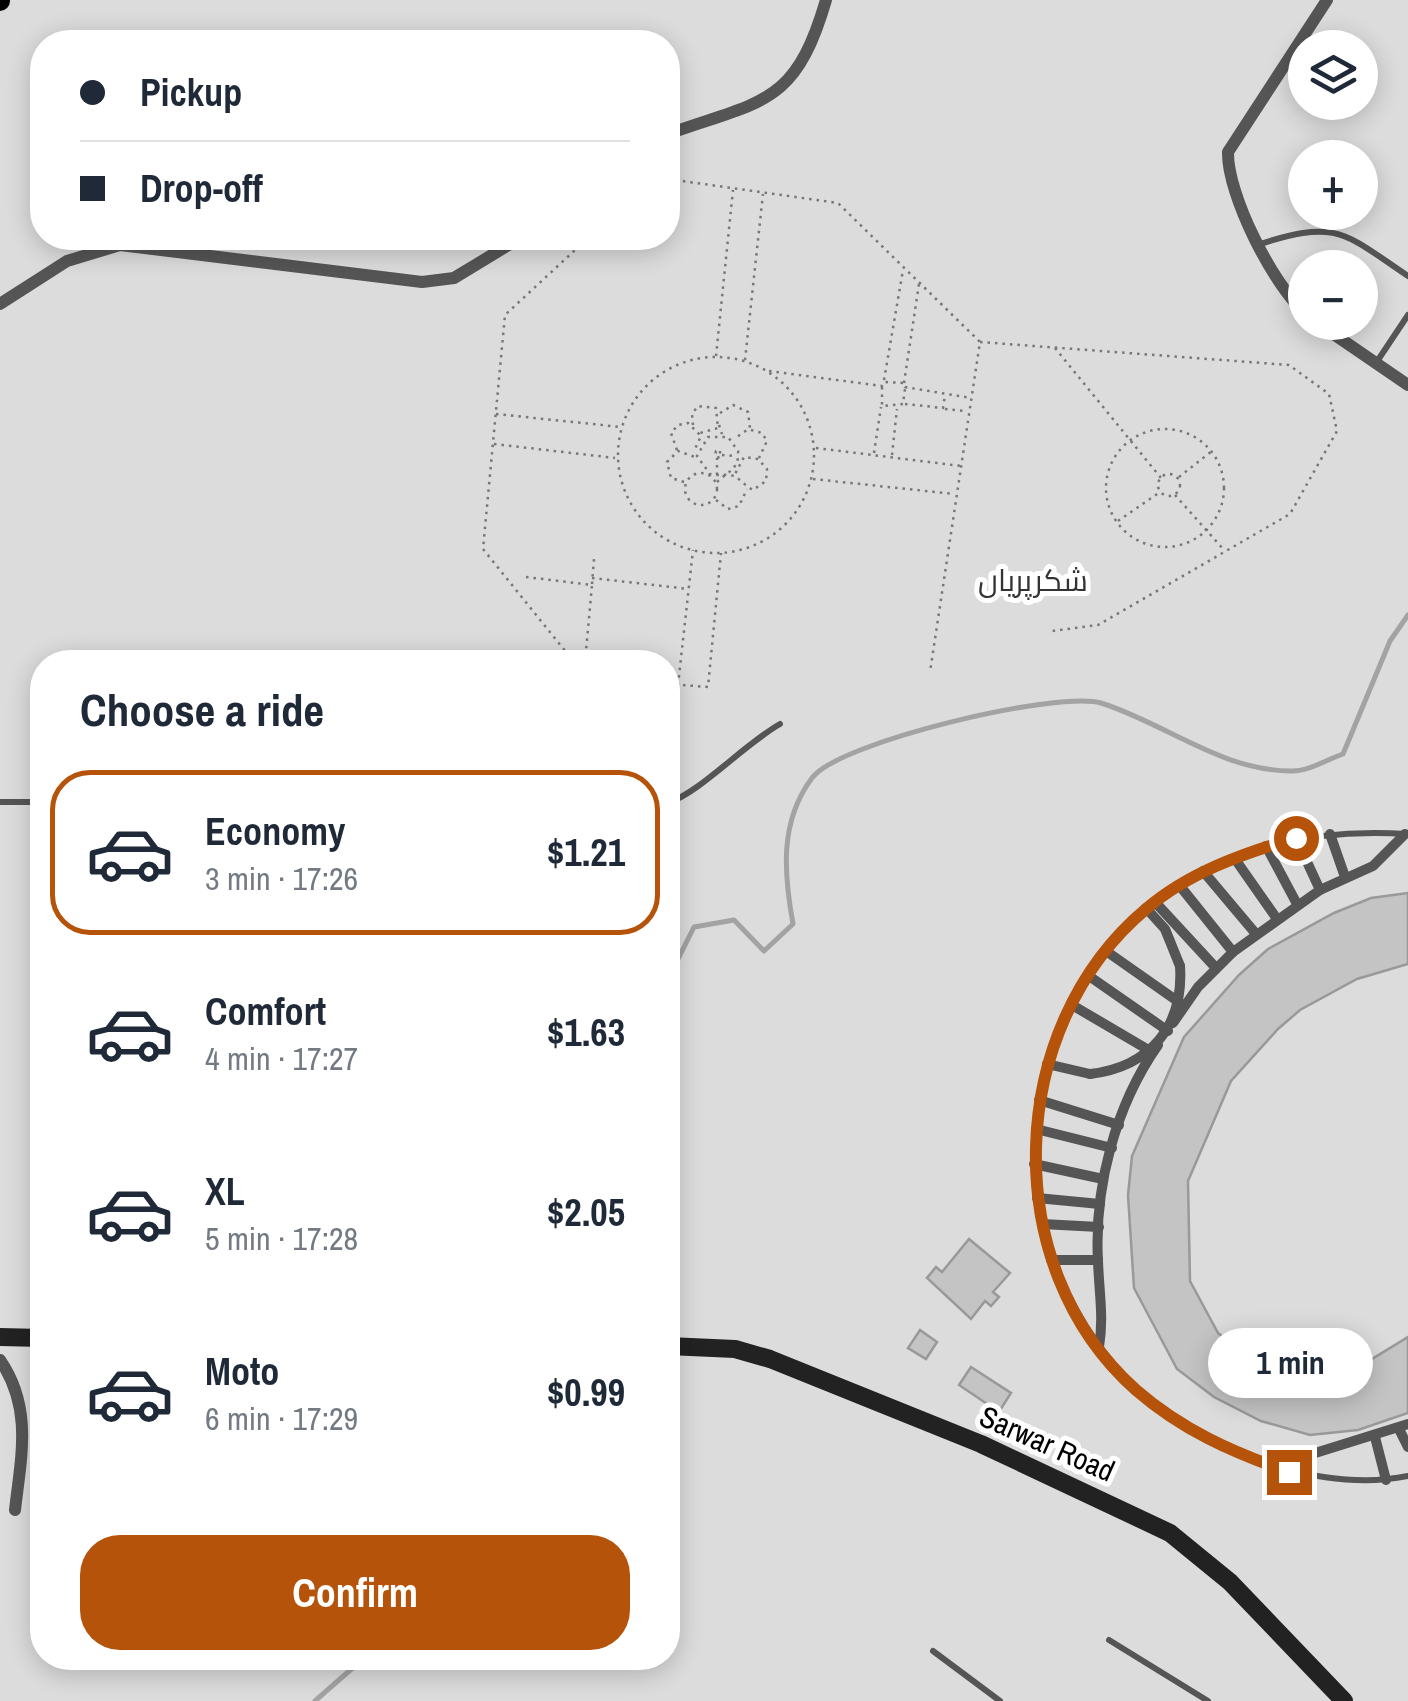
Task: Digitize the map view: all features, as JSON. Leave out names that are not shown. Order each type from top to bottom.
[{"type":"main road","points":[[0,1337],[30,1338]]},
{"type":"main road","name":"Sarwar Road","points":[[680,1346],[735,1348],[770,1359],[919,1418],[1170,1533],[1230,1582],[1338,1698]]},
{"type":"street","points":[[680,129],[780,91],[801,66],[826,0]]},
{"type":"street","points":[[1288,295],[1279,285],[1227,173],[1228,152],[1327,0]]},
{"type":"street","points":[[0,304],[68,261],[104,250]]},
{"type":"street","points":[[161,250],[422,282],[454,278],[500,250]]},
{"type":"street","points":[[1342,340],[1408,385]]},
{"type":"street","points":[[1330,834],[1346,877]]},
{"type":"street","points":[[1099,1347],[1104,1316],[1098,1260],[1104,1178],[1119,1125],[1153,1052],[1184,1006],[1233,952],[1297,904],[1373,866],[1406,834]]},
{"type":"street","points":[[1296,838],[1320,890]]},
{"type":"street","points":[[1266,846],[1297,904]]},
{"type":"street","points":[[1235,859],[1278,918]]},
{"type":"street","points":[[1203,871],[1256,934]]},
{"type":"street","points":[[1180,886],[1233,952]]},
{"type":"street","points":[[1047,1064],[1090,1074],[1129,1065],[1161,1041],[1179,1006],[1180,966],[1150,905]]},
{"type":"street","points":[[1150,905],[1216,968]]},
{"type":"street","points":[[1106,952],[1184,1006]]},
{"type":"street","points":[[1089,976],[1168,1032]]},
{"type":"street","points":[[1072,1005],[1153,1052]]},
{"type":"street","points":[[1039,1100],[1119,1125]]},
{"type":"street","points":[[1036,1130],[1112,1148]]},
{"type":"street","points":[[1034,1164],[1104,1178]]},
{"type":"street","points":[[1037,1198],[1100,1204]]},
{"type":"street","points":[[1042,1224],[1099,1227]]},
{"type":"street","points":[[1052,1260],[1098,1260]]},
{"type":"street","points":[[0,1360],[17,1393],[25,1423],[15,1510]]},
{"type":"street","points":[[1289,1472],[1312,1454],[1403,1426],[1408,1447]]},
{"type":"street","points":[[1375,1437],[1386,1480]]},
{"type":"lane","points":[[1260,244],[1323,229],[1344,233],[1408,276]]},
{"type":"lane","points":[[1376,363],[1408,315]]},
{"type":"lane","points":[[680,797],[742,748],[780,724]]},
{"type":"lane","points":[[0,802],[30,802]]},
{"type":"lane","points":[[1406,834],[1330,834],[1266,846],[1203,871],[1150,905],[1106,952],[1072,1005],[1047,1064],[1039,1100],[1034,1164],[1037,1198],[1052,1260],[1080,1320],[1134,1389],[1206,1441],[1289,1472],[1386,1480],[1408,1476]]},
{"type":"lane","points":[[1109,1640],[1208,1701]]},
{"type":"lane","points":[[932,1651],[1000,1701]]},
{"type":"path","points":[[680,182],[838,203],[980,342],[1289,365],[1329,394],[1337,431],[1290,514],[1098,625],[1052,631]]},
{"type":"path","points":[[716,357],[733,189]]},
{"type":"path","points":[[745,362],[763,193]]},
{"type":"path","points":[[564,650],[483,549],[505,315],[575,250]]},
{"type":"path","points":[[874,455],[882,406],[878,400],[904,267]]},
{"type":"path","points":[[903,404],[919,282]]},
{"type":"path","points":[[930,672],[980,342]]},
{"type":"path","points":[[1055,348],[1161,478],[1160,492]]},
{"type":"path","points":[[767,371],[791,391],[807,418],[814,448],[812,479],[798,510],[774,534],[744,549],[721,552],[677,545],[649,527],[628,500],[618,458],[622,427],[631,404],[651,381],[677,364],[716,357],[767,371],[904,386],[972,398]]},
{"type":"path","points":[[943,408],[946,394]]},
{"type":"path","points":[[698,472],[700,433],[693,425],[692,414],[702,404],[720,413]]},
{"type":"path","points":[[882,406],[903,404],[969,412]]},
{"type":"path","points":[[692,453],[719,434],[739,437],[750,428],[748,412],[733,405],[720,413]]},
{"type":"path","points":[[892,458],[898,407]]},
{"type":"path","points":[[720,413],[719,426],[742,457]]},
{"type":"path","points":[[496,414],[622,427]]},
{"type":"path","points":[[678,451],[671,438],[674,429],[693,425]]},
{"type":"path","points":[[700,433],[712,432],[719,426]]},
{"type":"path","points":[[1164,428],[1182,431],[1212,451],[1225,484],[1218,517],[1207,531],[1170,548],[1140,541],[1117,522],[1106,488],[1108,470],[1129,441],[1164,428]]},
{"type":"path","points":[[747,430],[757,430],[767,442],[766,452],[758,459]]},
{"type":"path","points":[[717,476],[719,434]]},
{"type":"path","points":[[737,447],[739,437]]},
{"type":"path","points":[[493,444],[618,458]]},
{"type":"path","points":[[814,448],[961,466]]},
{"type":"path","points":[[686,482],[676,481],[666,468],[669,457],[678,451],[692,453],[717,482]]},
{"type":"path","points":[[1161,478],[1177,478],[1212,451]]},
{"type":"path","points":[[698,452],[758,459],[767,469],[766,481],[758,489],[747,487],[734,476],[698,472],[686,482],[685,493],[696,504],[715,498],[734,508],[746,498],[747,487]]},
{"type":"path","points":[[734,476],[742,457]]},
{"type":"path","points":[[715,498],[717,482],[737,465]]},
{"type":"path","points":[[1175,494],[1180,487],[1177,478]]},
{"type":"path","points":[[812,479],[957,494]]},
{"type":"path","points":[[1117,522],[1160,492],[1175,494],[1225,552]]},
{"type":"path","points":[[680,668],[693,549]]},
{"type":"path","points":[[680,686],[708,687],[721,552]]},
{"type":"path","points":[[587,650],[594,559]]},
{"type":"path","points":[[526,577],[592,585]]},
{"type":"path","points":[[592,578],[689,589]]},
{"type":"green space","name":"شکرپریاں","points":[[0,0],[1408,0],[1408,1701],[0,1701]]},
{"type":"building","points":[[1408,893],[1408,964],[1357,979],[1300,1010],[1278,1029],[1231,1081],[1188,1181],[1190,1281],[1218,1333],[1239,1349],[1275,1368],[1304,1377],[1362,1365],[1408,1337],[1408,1413],[1358,1430],[1310,1435],[1261,1421],[1214,1397],[1177,1369],[1134,1288],[1128,1195],[1132,1156],[1184,1037],[1239,975],[1268,949],[1334,913],[1371,898]]},
{"type":"building","points":[[969,1239],[1010,1273],[993,1292],[999,1297],[991,1306],[985,1301],[971,1319],[927,1278],[936,1267],[942,1272]]},
{"type":"building","points":[[920,1330],[937,1342],[926,1359],[908,1348]]},
{"type":"building","points":[[971,1367],[1011,1393],[999,1412],[959,1385]]},
{"type":"waterway","points":[[680,955],[694,927],[734,920],[764,951],[793,924],[786,867],[794,812],[812,778],[830,764],[862,749],[950,722],[1078,701],[1101,703],[1125,712],[1242,764],[1267,769],[1305,769],[1343,754],[1390,641],[1408,615]]},
{"type":"waterway","points":[[315,1701],[350,1670]]},
{"type":"route","points":[[1289,1472],[1206,1441],[1134,1389],[1099,1347],[1080,1320],[1052,1260],[1037,1198],[1034,1164],[1039,1100],[1047,1064],[1072,1005],[1106,952],[1146,908],[1203,871],[1296,838]]}]
